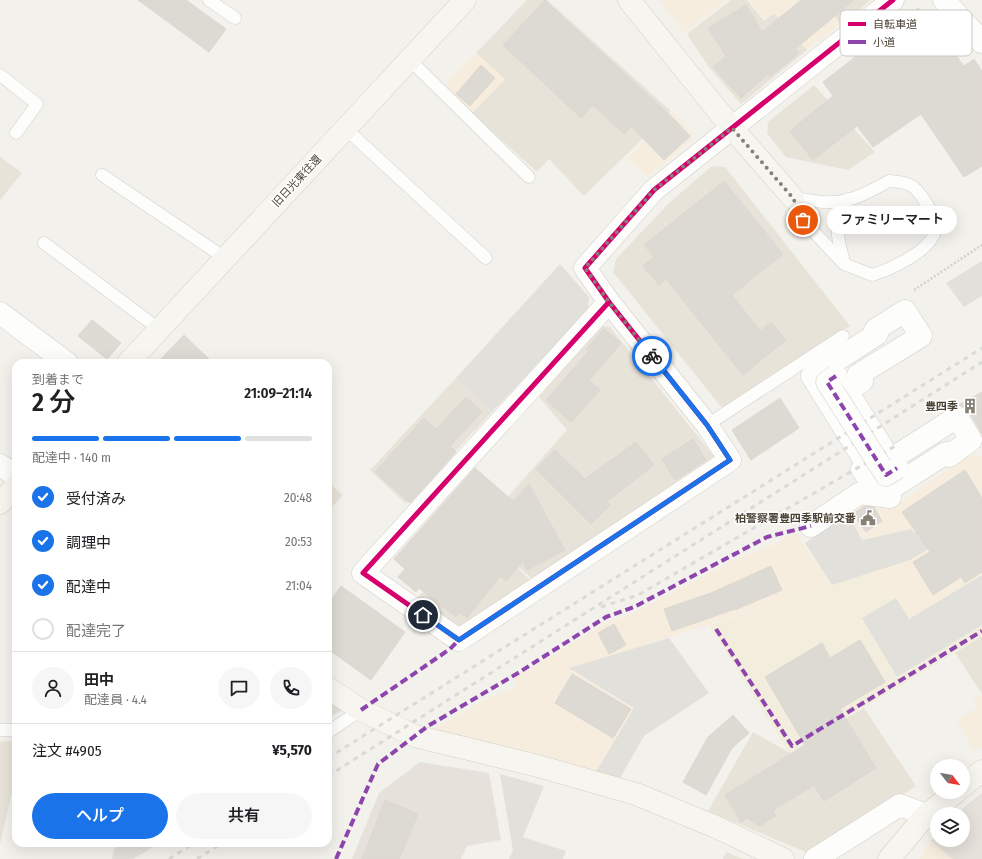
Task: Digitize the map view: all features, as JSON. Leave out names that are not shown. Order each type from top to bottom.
[{"type":"street","name":"旧日光東往還","points":[[132,359],[465,0]]},
{"type":"street","points":[[629,0],[732,128],[793,198]]},
{"type":"street","points":[[880,10],[893,0]]},
{"type":"street","points":[[944,0],[953,10]]},
{"type":"street","points":[[972,31],[982,42]]},
{"type":"street","points":[[609,302],[363,573],[459,640],[730,460],[707,425],[609,302],[585,268],[654,190],[840,42]]},
{"type":"street","points":[[905,311],[921,336],[858,375],[862,381],[847,391],[890,460],[957,417],[971,440],[949,456],[946,453],[885,492],[877,479],[871,482],[862,469],[868,466],[812,376],[877,334],[875,330],[905,311]]},
{"type":"street","points":[[0,313],[62,359]]},
{"type":"street","points":[[836,376],[828,382],[886,475],[897,468]]},
{"type":"street","points":[[811,526],[860,493],[896,497],[960,453],[982,446]]},
{"type":"street","points":[[0,466],[12,490]]},
{"type":"street","points":[[332,691],[361,710],[415,736],[538,766],[659,802],[783,859]]},
{"type":"street","points":[[970,780],[982,771]]},
{"type":"street","points":[[889,859],[926,815],[947,799]]},
{"type":"street","points":[[815,859],[900,805],[926,815]]},
{"type":"lane","points":[[209,0],[235,18]]},
{"type":"lane","points":[[410,60],[529,177]]},
{"type":"lane","points":[[0,75],[38,104],[16,133]]},
{"type":"lane","points":[[346,128],[486,258]]},
{"type":"lane","points":[[102,175],[225,258]]},
{"type":"lane","points":[[889,181],[904,182],[917,188],[924,199],[934,215],[935,231],[928,244],[890,270],[872,275],[844,264],[803,220],[793,198],[833,202],[848,200],[889,181]]},
{"type":"lane","points":[[844,264],[836,232],[838,222],[848,200]]},
{"type":"lane","points":[[44,244],[159,329]]},
{"type":"lane","points":[[707,425],[843,336]]},
{"type":"lane","points":[[332,729],[361,710]]},
{"type":"lane","points":[[0,730],[12,730]]},
{"type":"path","points":[[908,293],[982,245]]},
{"type":"shaded area","points":[[527,0],[547,0],[671,111],[584,196],[549,159],[537,172],[472,113],[505,79],[476,53]]},
{"type":"shaded area","points":[[659,0],[727,0],[684,33]]},
{"type":"shaded area","points":[[731,0],[747,0],[764,21],[774,13],[807,50],[741,104],[708,66],[687,34]]},
{"type":"shaded area","points":[[750,0],[819,0],[840,23],[840,25],[807,50],[774,13],[766,20]]},
{"type":"shaded area","points":[[819,0],[871,0],[858,10],[840,10],[840,23]]},
{"type":"shaded area","points":[[476,53],[505,79],[472,113],[448,91],[447,82]]},
{"type":"shaded area","points":[[814,85],[875,152],[848,170],[786,157],[767,133],[768,122]]},
{"type":"shaded area","points":[[673,112],[693,134],[691,141],[647,177],[627,158]]},
{"type":"shaded area","points":[[0,157],[22,173],[0,200]]},
{"type":"shaded area","points":[[712,166],[725,167],[850,326],[722,408],[613,272],[616,259],[669,203]]},
{"type":"shaded area","points":[[982,261],[982,296],[964,307],[946,283]]},
{"type":"shaded area","points":[[560,264],[589,297],[588,310],[492,412],[456,378]]},
{"type":"shaded area","points":[[601,326],[610,327],[716,459],[588,541],[533,580],[479,529],[567,430],[539,397]]},
{"type":"shaded area","points":[[456,378],[492,412],[406,504],[370,470]]},
{"type":"shaded area","points":[[970,454],[982,456],[982,575],[909,619],[897,598],[891,602],[873,571],[910,560],[940,516],[914,533],[911,529],[862,540],[848,514],[873,499],[894,506]]},
{"type":"shaded area","points":[[332,485],[343,495],[332,507]]},
{"type":"shaded area","points":[[848,514],[862,540],[912,529],[914,533],[940,516],[952,535],[910,560],[832,585],[805,543]]},
{"type":"shaded area","points":[[478,529],[531,581],[459,626],[450,624],[415,601]]},
{"type":"shaded area","points":[[795,532],[832,584],[572,669],[635,708],[596,772],[430,731],[492,696],[517,687],[514,678],[613,619],[632,614],[733,560],[773,545]]},
{"type":"shaded area","points":[[873,571],[891,602],[863,618],[897,677],[982,625],[982,636],[789,753],[709,625]]},
{"type":"shaded area","points":[[982,575],[982,625],[897,677],[862,618],[896,598],[909,619]]},
{"type":"shaded area","points":[[982,636],[982,694],[955,653]]},
{"type":"shaded area","points":[[669,638],[709,693],[644,736],[619,780],[596,772],[634,708],[569,668]]},
{"type":"shaded area","points":[[982,694],[982,747],[974,751],[956,720],[978,707],[973,699]]},
{"type":"shaded area","points":[[332,699],[346,708],[332,716]]},
{"type":"shaded area","points":[[864,708],[916,786],[813,855],[708,811],[753,732],[790,753]]},
{"type":"shaded area","points":[[12,740],[12,792],[0,845],[0,742]]},
{"type":"shaded area","points":[[420,762],[489,773],[501,840],[467,846],[461,859],[352,859],[379,793]]},
{"type":"shaded area","points":[[500,774],[544,786],[523,837],[566,851],[563,859],[509,859],[513,850]]},
{"type":"shaded area","points":[[982,793],[982,859],[953,859],[938,847],[970,847],[970,807],[965,807]]},
{"type":"shaded area","points":[[930,842],[930,847],[938,847],[953,859],[919,859]]},
{"type":"shaded area","points":[[115,847],[153,847],[133,859],[112,859]]},
{"type":"shaded area","points":[[726,852],[743,859],[723,859]]},
{"type":"building","points":[[138,0],[186,0],[226,29],[209,52]]},
{"type":"building","points":[[545,0],[674,119],[690,136],[664,160],[631,126],[624,134],[593,105],[581,118],[503,45]]},
{"type":"building","points":[[801,0],[854,0],[840,10],[840,12],[795,49],[799,53],[770,77],[768,74],[741,98],[713,67],[726,56],[708,28],[746,5],[762,32]]},
{"type":"building","points":[[856,56],[956,56],[964,66],[974,59],[982,71],[982,166],[964,177],[921,114],[873,147],[857,126],[813,160],[790,131],[833,96],[823,82]]},
{"type":"building","points":[[481,65],[495,78],[470,106],[456,94]]},
{"type":"building","points":[[724,181],[783,254],[732,295],[760,331],[771,322],[786,340],[743,375],[666,279],[659,285],[643,266],[654,257],[644,245]]},
{"type":"building","points":[[92,320],[121,343],[107,359],[78,336]]},
{"type":"building","points":[[604,329],[621,343],[589,380],[600,390],[571,422],[546,400],[589,351],[586,349]]},
{"type":"building","points":[[184,335],[209,359],[161,359]]},
{"type":"building","points":[[982,392],[982,434],[968,410],[959,405]]},
{"type":"building","points":[[466,397],[482,412],[450,446],[456,452],[410,503],[375,472],[424,418],[436,429]]},
{"type":"building","points":[[780,398],[799,428],[751,460],[732,430]]},
{"type":"building","points":[[693,439],[706,460],[675,480],[662,459]]},
{"type":"building","points":[[636,442],[654,465],[607,501],[610,505],[591,524],[536,469],[555,450],[585,479]]},
{"type":"building","points":[[475,468],[513,501],[529,484],[565,550],[527,570],[523,562],[506,581],[500,576],[467,618],[460,612],[456,617],[419,588],[416,592],[398,577],[405,569],[394,559]]},
{"type":"building","points":[[965,470],[982,498],[982,572],[965,583],[961,577],[933,595],[913,562],[930,552],[902,512]]},
{"type":"building","name":"柏警察署豊四季駅前交番","points":[[865,506],[874,507],[882,521],[866,532],[853,514]]},
{"type":"building","points":[[771,566],[782,590],[735,610],[672,631],[664,609],[711,593]]},
{"type":"building","points":[[341,586],[405,632],[371,680],[332,652],[332,599]]},
{"type":"building","points":[[614,624],[626,645],[609,654],[598,633]]},
{"type":"building","points":[[860,640],[885,682],[840,709],[876,768],[824,801],[814,785],[773,810],[776,816],[760,826],[747,818],[741,822],[725,795],[805,745],[765,677],[822,643],[830,658]]},
{"type":"building","points":[[572,674],[631,709],[613,738],[555,703]]},
{"type":"building","points":[[733,715],[749,733],[732,748],[706,795],[683,782],[708,737]]},
{"type":"building","points":[[385,800],[418,814],[399,859],[362,859]]},
{"type":"railway","points":[[332,755],[982,348]]},
{"type":"railway","points":[[332,773],[982,362]]},
{"type":"railway","points":[[601,607],[638,595],[897,445]]},
{"type":"railway","points":[[169,859],[188,847]]},
{"type":"railway","points":[[197,859],[216,847]]},
{"type":"marked path","points":[[836,376],[827,382],[886,475],[897,468]]},
{"type":"marked path","points":[[336,859],[378,764],[428,726],[518,673],[606,617],[634,607],[767,537],[811,526]]},
{"type":"marked path","points":[[716,629],[792,746],[982,631]]},
{"type":"marked path","points":[[361,710],[450,649],[459,640]]},
{"type":"cycle path","points":[[880,10],[893,0]]},
{"type":"cycle path","points":[[609,302],[585,268],[654,190],[840,42]]},
{"type":"cycle path","points":[[609,302],[707,425],[730,460],[459,640],[363,573],[609,302]]},
{"type":"way so far","points":[[652,356],[609,302],[585,268],[654,190],[732,128],[793,198],[803,220]]},
{"type":"place","name":"ファミリーマート","points":[[803,220]]},
{"type":"place","name":"豊四季","points":[[970,406]]},
{"type":"place","name":"柏警察署豊四季駅前交番","points":[[868,518]]},
{"type":"route","points":[[423,615],[459,640],[730,460],[707,425],[652,356]]}]
